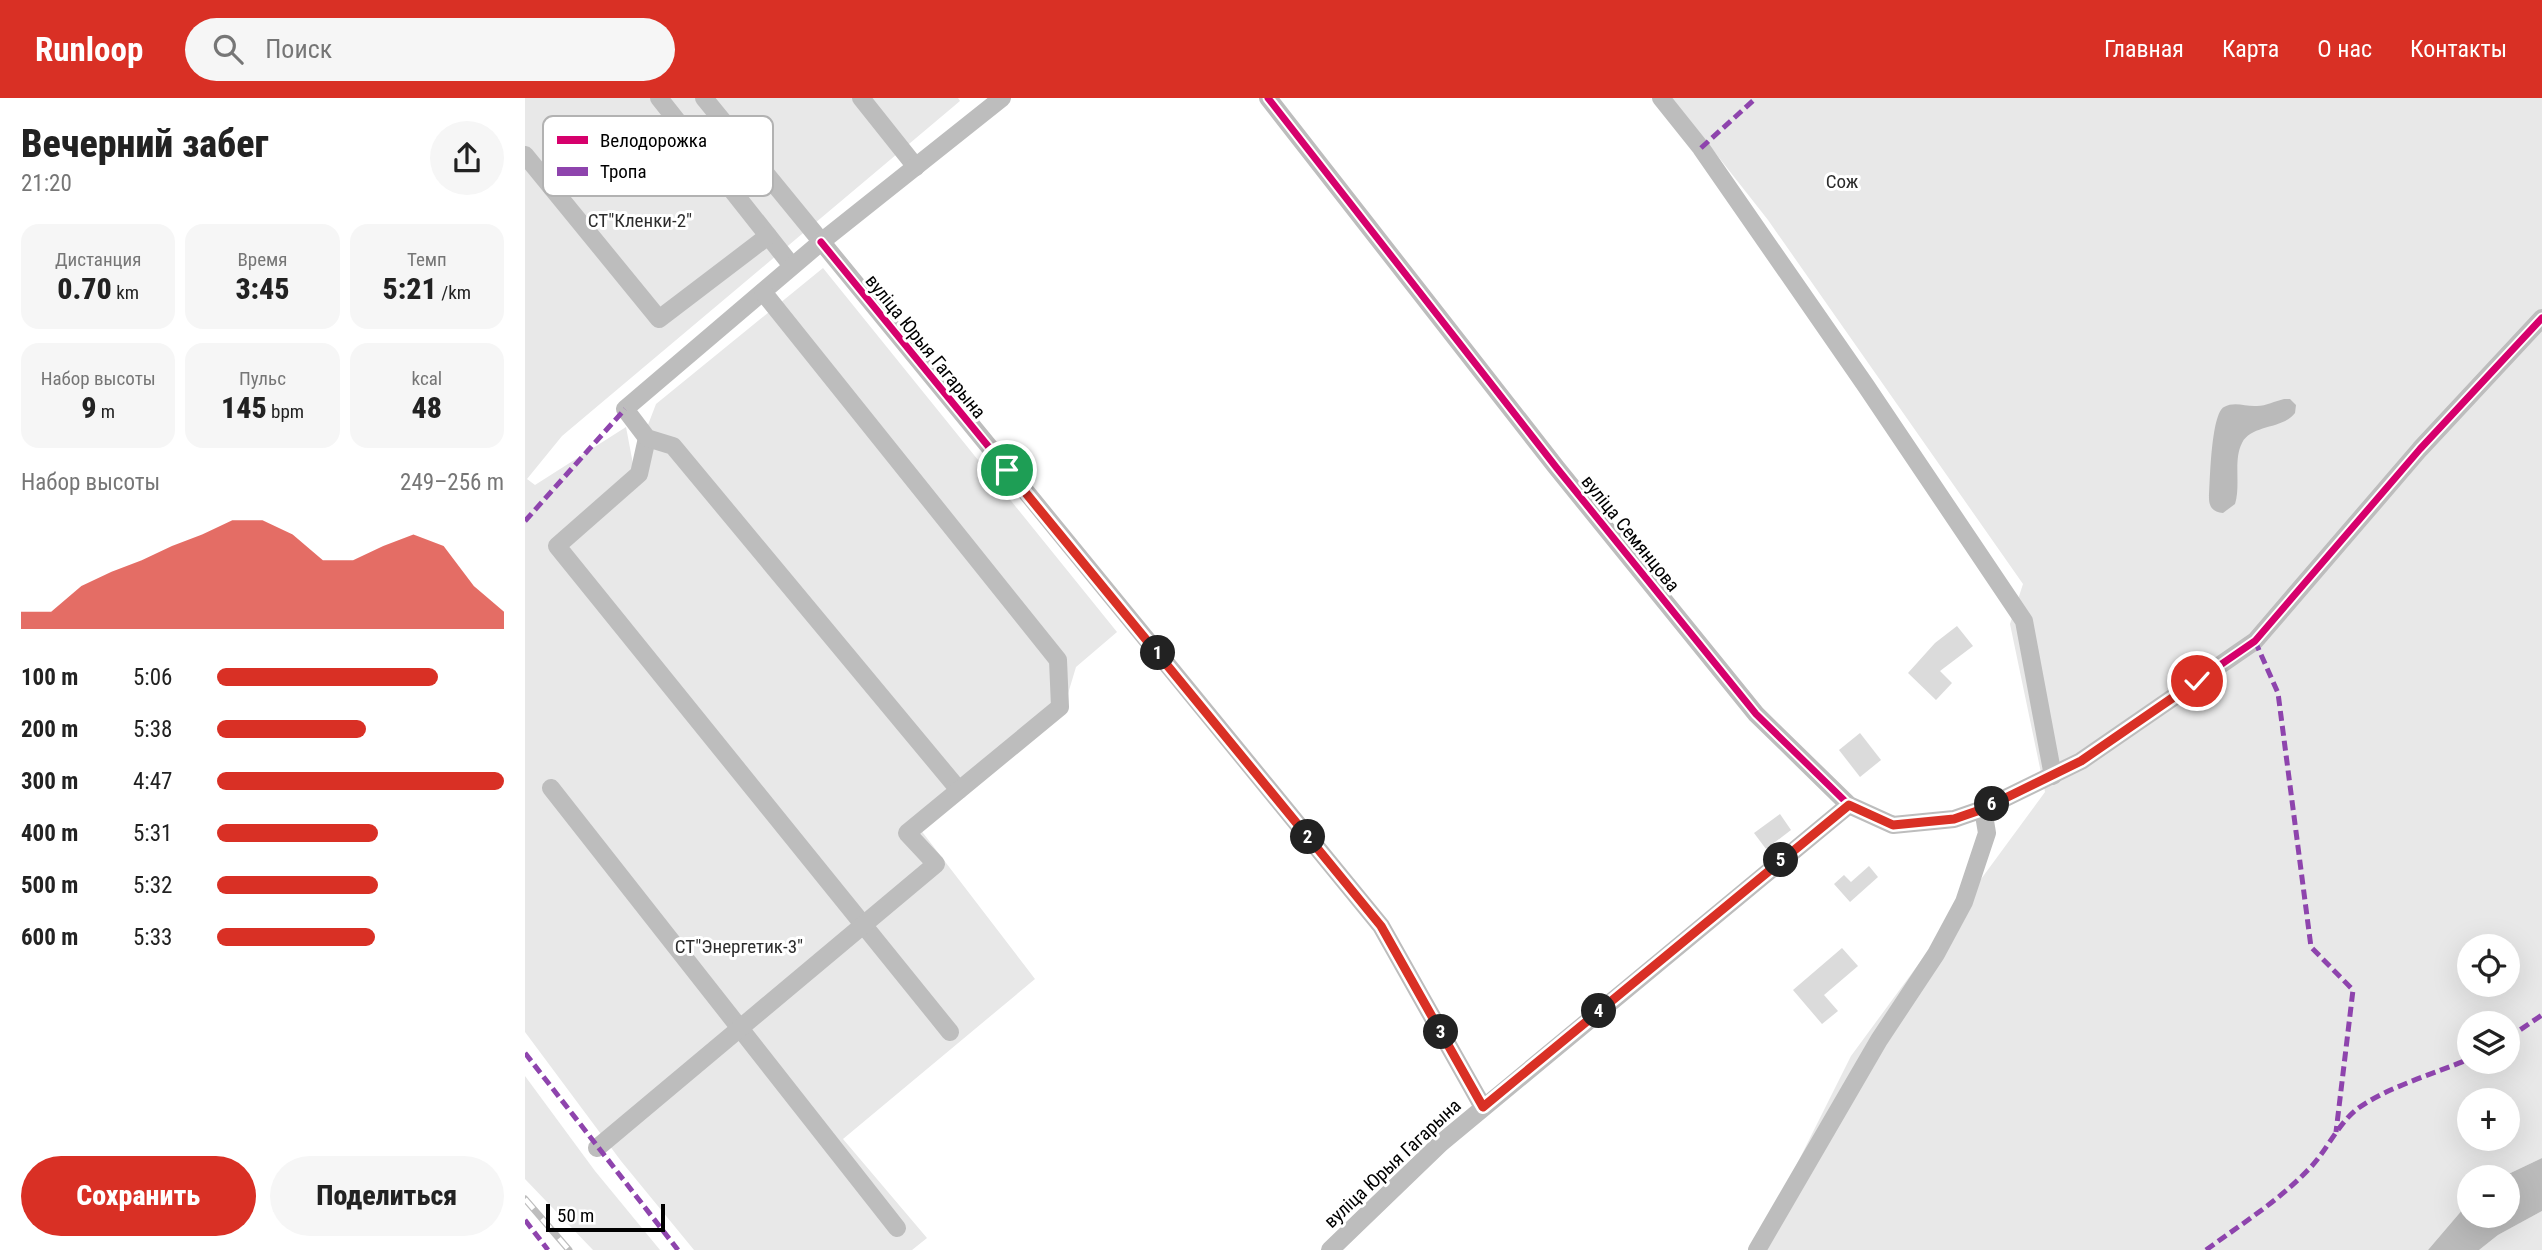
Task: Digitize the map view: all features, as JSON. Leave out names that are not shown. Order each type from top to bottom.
[{"type":"street","points":[[659,98],[673,116]]},
{"type":"street","name":"вуліца Юрыя Гагарына","points":[[704,98],[719,116]]},
{"type":"street","points":[[861,98],[916,167]]},
{"type":"street","points":[[959,790],[673,446],[647,438],[625,410],[821,242],[1002,98]]},
{"type":"street","name":"вуліца Семянцова","points":[[1268,98],[1556,467],[1756,714],[1849,805],[1893,825],[1954,819],[1983,809],[2053,776],[2081,761],[2255,642],[2420,449],[2542,318]]},
{"type":"street","points":[[1661,98],[1717,170],[2024,621],[2053,776]]},
{"type":"street","points":[[525,155],[543,177]]},
{"type":"street","name":"вуліца Юрыя Гагарына","points":[[773,183],[1381,926],[1483,1107]]},
{"type":"street","points":[[558,196],[659,319],[768,236]]},
{"type":"street","points":[[736,196],[792,266]]},
{"type":"street","points":[[597,1148],[936,864],[907,833],[1060,707],[1058,660],[763,292]]},
{"type":"street","points":[[647,438],[639,474],[557,546],[950,1032]]},
{"type":"street","points":[[551,788],[897,1228]]},
{"type":"street","name":"вуліца Юрыя Гагарына","points":[[1330,1250],[1441,1143],[1849,805]]},
{"type":"street","points":[[1757,1250],[1879,1040],[1936,954],[1964,902],[1987,833],[1983,809]]},
{"type":"green space","name":"СТ\"Энергетик-3\"","points":[[525,98],[958,98],[960,101],[562,436],[527,479],[535,485],[626,427],[633,464],[656,404],[823,268],[1117,632],[1076,667],[1064,707],[920,829],[1035,979],[843,1139],[927,1238],[912,1250],[694,1250],[621,1161],[525,1032]]},
{"type":"green space","name":"Сож","points":[[1672,98],[2542,98],[2542,1158],[2520,1168],[2520,1165],[2457,1165],[2457,1216],[2428,1250],[1754,1250],[1851,1056],[2045,792],[2010,624],[2023,584],[1768,220]]},
{"type":"green space","points":[[525,1076],[595,1171],[660,1250],[593,1250],[525,1179]]},
{"type":"green space","points":[[2542,1211],[2542,1250],[2479,1250],[2511,1228],[2520,1228],[2520,1223]]},
{"type":"shaded area","points":[[2290,399],[2296,405],[2295,413],[2283,422],[2253,433],[2242,443],[2238,457],[2235,504],[2223,513],[2215,510],[2209,501],[2210,478],[2214,435],[2220,412],[2228,405],[2260,406]]},
{"type":"shaded area","points":[[2542,1158],[2542,1211],[2520,1223],[2520,1168]]},
{"type":"shaded area","points":[[2457,1216],[2457,1228],[2511,1228],[2479,1250],[2428,1250]]},
{"type":"building","points":[[1957,626],[1973,646],[1940,671],[1952,683],[1936,700],[1908,673],[1935,643]]},
{"type":"building","points":[[1860,733],[1881,760],[1860,777],[1839,750]]},
{"type":"building","points":[[1780,814],[1791,830],[1766,849],[1754,833]]},
{"type":"building","points":[[1869,866],[1878,877],[1850,902],[1834,884],[1844,875],[1851,882]]},
{"type":"building","points":[[1842,948],[1858,966],[1824,995],[1838,1011],[1822,1024],[1793,990]]},
{"type":"railway","points":[[525,1199],[569,1250]]},
{"type":"marked path","points":[[1701,148],[1756,98]]},
{"type":"marked path","points":[[525,521],[625,409]]},
{"type":"marked path","points":[[2255,641],[2278,693],[2311,947],[2353,990],[2336,1132]]},
{"type":"marked path","points":[[2520,1030],[2542,1015]]},
{"type":"marked path","points":[[525,1053],[678,1250]]},
{"type":"marked path","points":[[2206,1250],[2258,1213],[2295,1182],[2314,1164],[2343,1123],[2357,1109],[2396,1087],[2457,1064]]},
{"type":"marked path","points":[[525,1220],[548,1250]]},
{"type":"cycle path","points":[[1268,98],[1556,467],[1756,714],[1849,805],[1893,825],[1954,819],[1983,809],[2081,761],[2255,641],[2420,449],[2542,318]]},
{"type":"cycle path","points":[[821,242],[1381,926],[1483,1107]]},
{"type":"route","points":[[1007,470],[1381,926],[1483,1107],[1849,805],[1893,825],[1954,819],[1983,809],[2081,761],[2197,681]]},
{"type":"park label","name":"СТ\"Кленки-2\"","points":[[640,220]]}]
